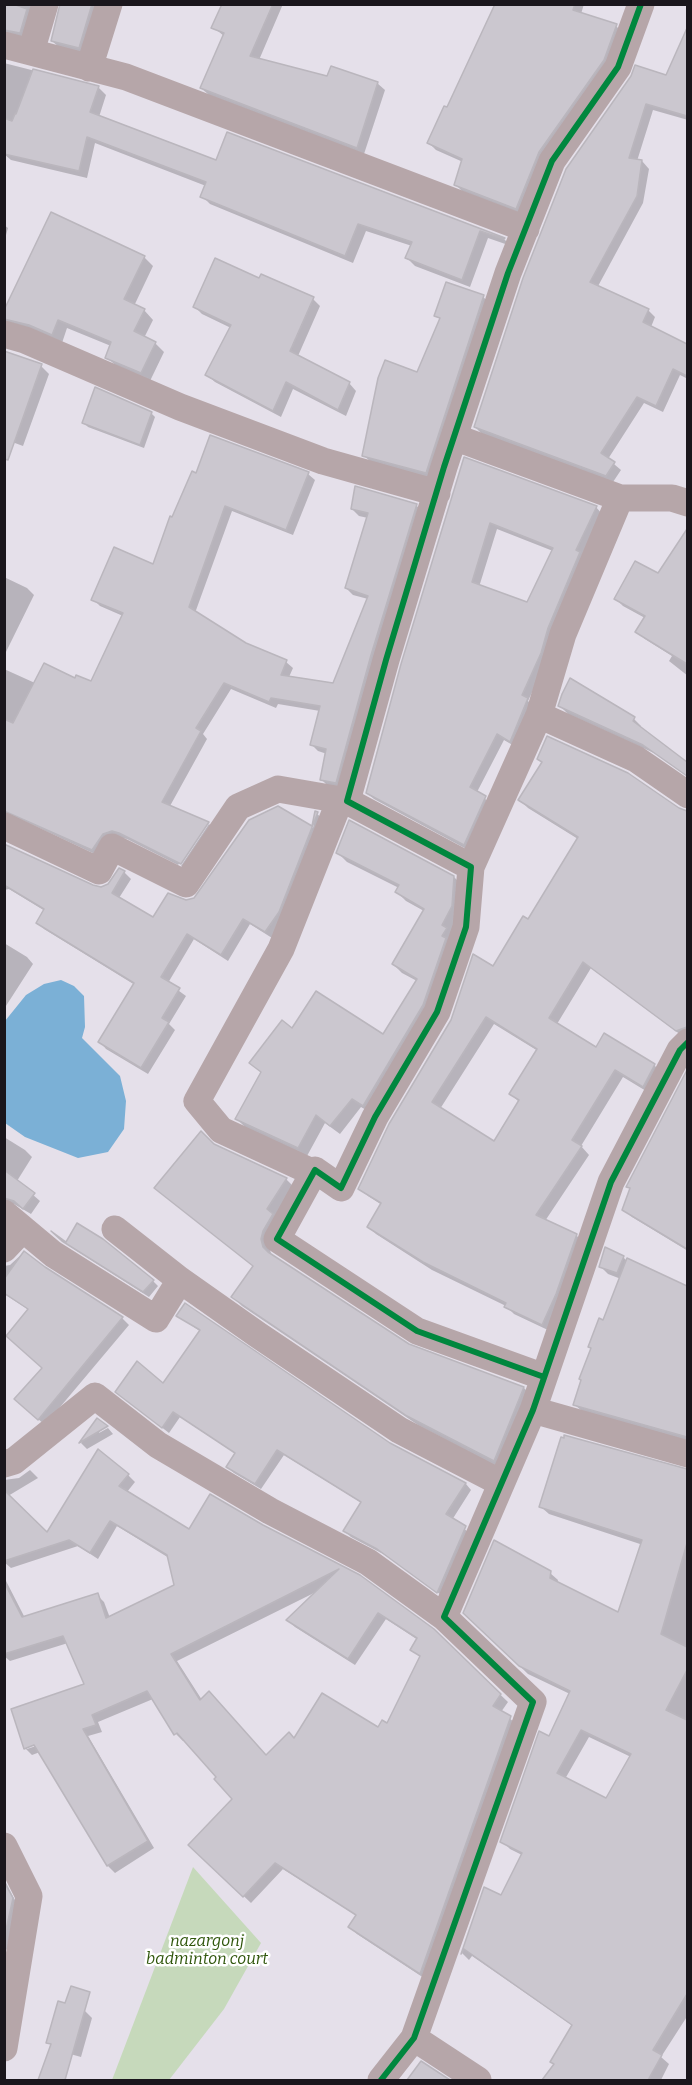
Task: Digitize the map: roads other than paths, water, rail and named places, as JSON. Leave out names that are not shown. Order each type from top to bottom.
[{"type":"street","points":[[31,52],[45,4]]},
{"type":"street","points":[[89,68],[109,4]]},
{"type":"street","points":[[314,1173],[220,1130],[197,1101],[281,949],[343,800],[454,437],[508,273],[552,161],[618,68],[641,4]]},
{"type":"street","points":[[4,45],[126,77],[526,229]]},
{"type":"street","points":[[4,334],[25,340],[180,407],[323,461],[436,493]]},
{"type":"street","points":[[454,437],[620,498],[672,498],[687,503]]},
{"type":"street","points":[[544,1377],[417,1331],[277,1239],[315,1170],[341,1188],[375,1117],[436,1011],[466,927],[471,867],[539,715],[563,634],[620,498]]},
{"type":"street","points":[[539,715],[636,759],[687,795]]},
{"type":"street","points":[[4,826],[99,871],[112,847],[186,884],[238,807],[278,789],[343,800],[471,867]]},
{"type":"street","points":[[444,1617],[533,1410],[611,1182],[680,1050],[687,1042]]},
{"type":"street","points":[[4,1249],[14,1221],[53,1254],[156,1319],[180,1280]]},
{"type":"street","points":[[115,1229],[180,1280],[399,1430],[501,1483]]},
{"type":"street","points":[[4,1464],[14,1461],[95,1396],[158,1445],[270,1511],[368,1562],[444,1617],[533,1702],[414,2038],[381,2080]]},
{"type":"street","points":[[533,1410],[687,1454]]},
{"type":"street","points":[[4,1846],[29,1896],[4,2048]]},
{"type":"street","points":[[414,2038],[478,2080]]},
{"type":"water","points":[[61,980],[74,986],[84,996],[85,1027],[82,1038],[120,1076],[126,1101],[124,1129],[108,1152],[78,1158],[25,1137],[5,1123],[5,1021],[26,995],[44,984]]},
{"type":"park label","name":"nazargonj badminton court","points":[[207,1951]]}]
